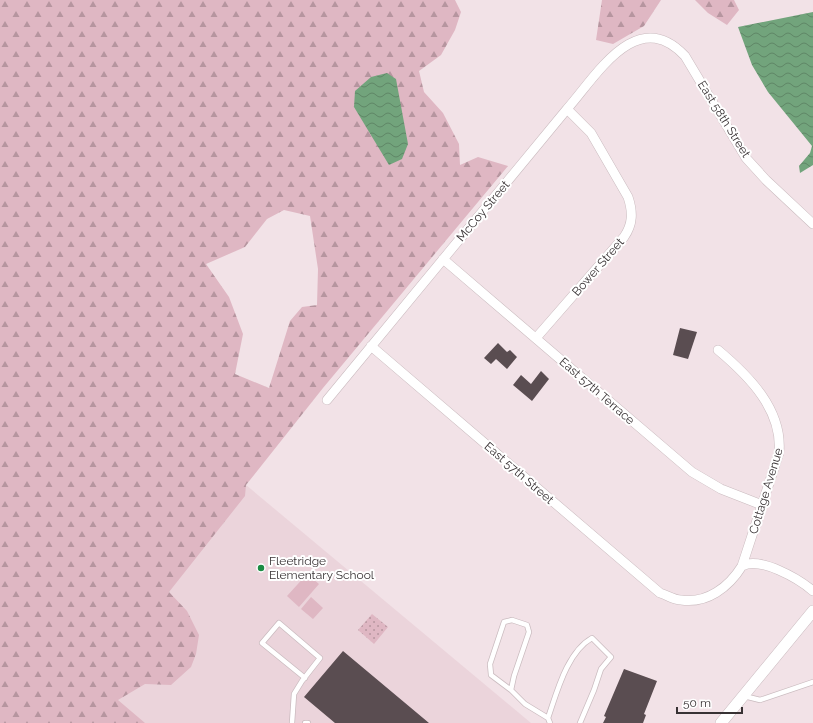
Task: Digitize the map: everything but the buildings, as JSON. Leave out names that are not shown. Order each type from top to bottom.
[{"type":"street","name":"McCoy Street","points":[[326,400],[567,109],[619,49],[628,42],[651,37]]},
{"type":"street","name":"East 58th Street","points":[[651,37],[666,40],[675,46],[685,56],[746,158],[766,180],[813,224]]},
{"type":"street","name":"Bower Street","points":[[536,338],[624,237],[632,220],[632,208],[628,197],[591,133],[567,109]]},
{"type":"street","name":"East 57th Terrace","points":[[443,259],[692,472],[721,489],[762,505]]},
{"type":"street","name":"East 57th Street","points":[[371,346],[660,593],[669,596]]},
{"type":"street","name":"Cottage Avenue","points":[[669,596],[681,600],[702,599],[717,593],[735,577],[742,566],[779,454],[780,441],[778,425],[771,409],[755,386],[738,367],[718,350]]},
{"type":"street","points":[[742,566],[748,563],[781,571],[805,584],[813,591]]},
{"type":"street","points":[[721,723],[813,611]]},
{"type":"lane","points":[[511,690],[514,676],[529,632],[527,625],[512,620],[504,622],[490,664],[491,675],[511,690],[525,704],[548,718],[550,723]]},
{"type":"lane","points":[[292,723],[294,694],[320,658],[279,623],[262,643],[305,678]]},
{"type":"lane","points":[[548,718],[563,674],[582,643],[592,638],[611,656],[601,669],[592,697],[580,723]]},
{"type":"lane","points":[[744,696],[760,700],[813,682]]},
{"type":"shaded area","name":"Fleetridge Elementary School","points":[[246,485],[531,723],[121,723],[80,687]]},
{"type":"green space","points":[[0,0],[455,0],[461,12],[455,30],[441,55],[419,71],[424,92],[443,113],[459,144],[460,165],[478,157],[508,166],[323,388],[246,485],[245,496],[169,592],[187,611],[199,635],[196,654],[191,667],[171,685],[145,684],[118,700],[145,723],[0,723]],"holes":[[[284,210],[310,216],[318,269],[317,305],[302,307],[290,321],[269,388],[235,374],[243,334],[229,297],[206,264],[245,247],[267,219]]]},
{"type":"green space","points":[[602,0],[661,0],[644,26],[613,44],[596,40]]},
{"type":"green space","points":[[695,0],[734,0],[739,10],[727,25],[708,13]]},
{"type":"green space","points":[[307,574],[319,584],[299,607],[287,596]]},
{"type":"green space","points":[[311,597],[323,608],[313,619],[301,609]]},
{"type":"green space","points":[[372,614],[388,627],[374,644],[358,630]]},
{"type":"water","points":[[813,12],[813,165],[800,173],[799,166],[810,153],[812,146],[768,92],[752,65],[738,27]]},
{"type":"water","points":[[387,73],[396,79],[408,144],[402,159],[389,165],[354,107],[355,91],[371,77]]},
{"type":"place","name":"Fleetridge Elementary School","points":[[261,568]]}]
